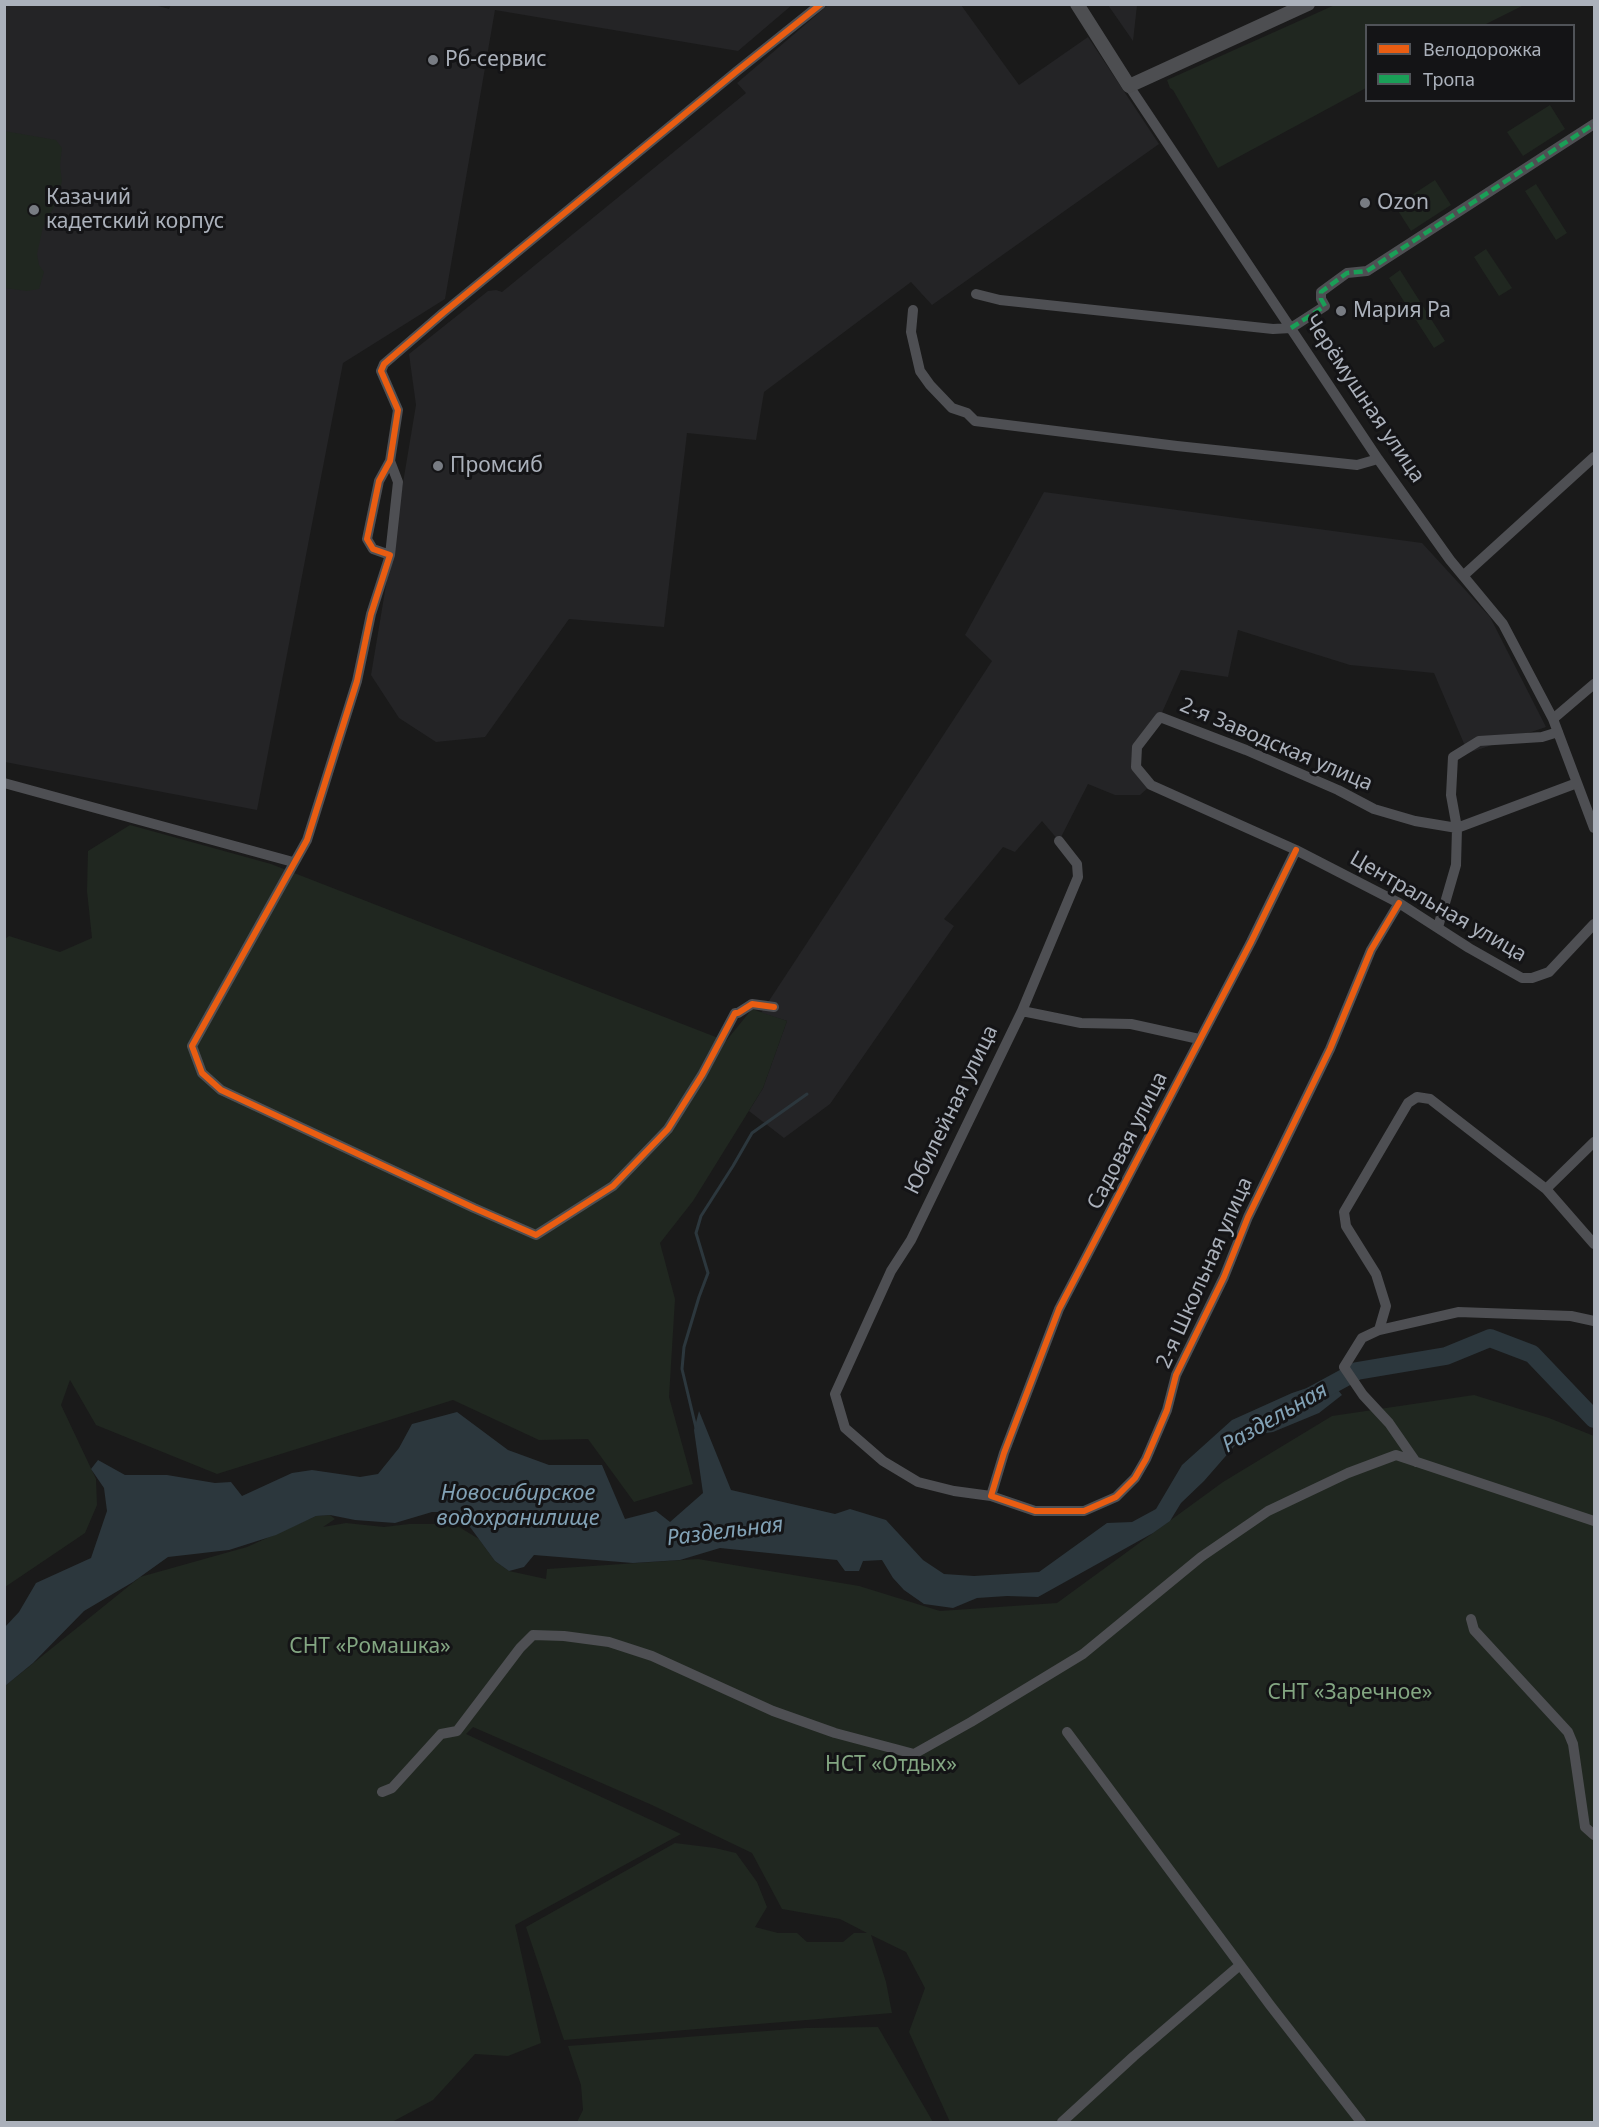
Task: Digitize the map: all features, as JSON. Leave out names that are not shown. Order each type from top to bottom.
[{"type":"street","points":[[390,555],[373,549],[367,539],[379,481],[390,461],[398,410],[381,371],[384,364],[443,313],[821,4]]},
{"type":"street","name":"Черёмушная улица","points":[[1077,4],[1129,86],[1378,459],[1463,576],[1503,624],[1553,720],[1594,828]]},
{"type":"street","points":[[1129,86],[1308,4]]},
{"type":"street","points":[[976,294],[1000,300],[1273,329],[1291,328],[1325,306],[1321,300],[1321,292],[1331,284],[1350,272],[1367,271],[1594,124]]},
{"type":"street","points":[[913,310],[911,332],[920,371],[952,408],[967,413],[975,421],[1165,445],[1357,465],[1378,459]]},
{"type":"street","points":[[1463,576],[1594,457]]},
{"type":"street","points":[[390,461],[398,482],[390,555],[371,614],[357,681],[307,840],[192,1046],[202,1073],[221,1090],[536,1235],[613,1186],[668,1129],[702,1075],[735,1012],[738,1013],[752,1004],[774,1007]]},
{"type":"street","points":[[1553,720],[1594,684]]},
{"type":"street","name":"2-я Заводская улица","points":[[1151,785],[1136,767],[1137,747],[1160,717],[1246,750],[1338,790],[1374,809],[1415,821],[1457,828]]},
{"type":"street","points":[[1438,927],[1456,865],[1457,828],[1451,795],[1454,757],[1479,741],[1542,737],[1558,732]]},
{"type":"street","points":[[4,783],[293,862]]},
{"type":"street","points":[[1457,828],[1577,783]]},
{"type":"street","name":"Центральная улица","points":[[1151,785],[1296,850],[1399,903],[1522,978],[1532,978],[1549,972],[1594,924]]},
{"type":"street","name":"Юбилейная улица","points":[[835,1394],[891,1271],[911,1240],[1022,1011],[1078,878],[1077,864],[1059,841]]},
{"type":"street","name":"Садовая улица","points":[[991,1496],[1004,1453],[1059,1309],[1251,942],[1296,850]]},
{"type":"street","name":"2-я Школьная улица","points":[[835,1394],[845,1428],[883,1461],[918,1482],[954,1491],[991,1496],[1035,1511],[1084,1511],[1116,1497],[1135,1478],[1146,1459],[1167,1410],[1176,1375],[1224,1277],[1248,1216],[1330,1049],[1371,950],[1399,903]]},
{"type":"street","points":[[1022,1011],[1081,1023],[1131,1024],[1199,1040]]},
{"type":"street","points":[[1379,1330],[1386,1306],[1376,1274],[1346,1226],[1344,1212],[1408,1103],[1417,1097],[1430,1099],[1546,1189],[1594,1244]]},
{"type":"street","points":[[1546,1189],[1594,1142]]},
{"type":"street","points":[[1417,1463],[1389,1423],[1363,1395],[1344,1367],[1362,1338],[1379,1330],[1458,1312],[1571,1316],[1594,1321]]},
{"type":"street","points":[[382,1792],[392,1788],[441,1734],[457,1731],[520,1648],[533,1635],[564,1636],[609,1642],[651,1656],[773,1711],[835,1733],[914,1754],[1083,1654],[1201,1557],[1268,1511],[1348,1473],[1396,1455],[1594,1521]]},
{"type":"street","points":[[1471,1619],[1474,1630],[1568,1732],[1573,1744],[1585,1827],[1594,1835]]},
{"type":"street","points":[[1067,1732],[1360,2122]]},
{"type":"street","points":[[1062,2122],[1134,2056],[1240,1965]]},
{"type":"shaded area","points":[[151,4],[169,9],[171,4],[792,5],[738,51],[495,10],[445,299],[343,363],[257,810],[5,762],[5,5]]},
{"type":"shaded area","points":[[828,5],[961,5],[1019,85],[1088,37],[1159,144],[932,305],[911,282],[764,392],[756,440],[687,433],[664,627],[569,619],[485,737],[436,742],[399,718],[371,675],[416,405],[409,354],[488,291],[502,292],[746,93],[737,83]]},
{"type":"shaded area","points":[[1108,5],[1137,5],[1133,41]]},
{"type":"shaded area","points":[[1044,492],[1422,543],[1490,617],[1546,727],[1468,753],[1434,673],[1350,665],[1238,630],[1228,677],[1181,670],[1160,717],[1137,747],[1136,767],[1151,785],[1140,795],[1115,795],[1088,784],[1059,841],[1042,821],[1015,852],[1003,847],[944,919],[954,926],[830,1104],[784,1138],[749,1111],[763,1088],[787,1021],[761,1013],[992,661],[965,635]]},
{"type":"green space","points":[[1337,4],[1524,5],[1486,24],[1365,24],[1365,89],[1218,168],[1167,80]]},
{"type":"green space","points":[[1550,105],[1565,129],[1523,156],[1507,132]]},
{"type":"green space","points":[[4,131],[56,140],[62,148],[60,165],[62,181],[57,201],[43,227],[37,254],[39,265],[44,272],[39,289],[27,291],[5,288]]},
{"type":"green space","points":[[1435,180],[1451,205],[1411,231],[1395,206]]},
{"type":"green space","points":[[1536,184],[1567,233],[1556,240],[1525,191]]},
{"type":"green space","points":[[1486,249],[1512,288],[1499,296],[1474,257]]},
{"type":"green space","points":[[1400,270],[1445,341],[1434,348],[1389,278]]},
{"type":"green space","points":[[130,825],[271,864],[726,1041],[752,1009],[787,1021],[763,1088],[693,1201],[660,1243],[675,1299],[669,1397],[693,1484],[634,1502],[588,1439],[539,1440],[453,1400],[217,1474],[96,1425],[70,1380],[61,1405],[96,1479],[97,1505],[85,1533],[5,1587],[5,939],[9,936],[60,952],[92,938],[87,891],[88,851]]},
{"type":"green space","points":[[1474,1395],[1549,1418],[1594,1436],[1594,2122],[950,2122],[909,2032],[925,1988],[906,1952],[871,1935],[886,1982],[892,2013],[564,2040],[526,1927],[675,1843],[736,1853],[757,1882],[767,1907],[755,1927],[778,1933],[797,1933],[807,1942],[843,1942],[854,1933],[867,1933],[840,1919],[782,1909],[752,1853],[652,1805],[473,1727],[466,1734],[681,1834],[515,1925],[541,2043],[508,2056],[475,2054],[433,2100],[392,2122],[5,2122],[5,1686],[140,1577],[247,1547],[316,1516],[330,1515],[335,1519],[323,1527],[346,1523],[384,1527],[409,1524],[454,1524],[479,1539],[495,1561],[509,1571],[546,1579],[547,1569],[698,1559],[859,1586],[940,1611],[1057,1603],[1223,1482],[1332,1416]]},
{"type":"green space","points":[[878,2027],[933,2122],[577,2122],[583,2110],[581,2085],[568,2046],[806,2028]]},
{"type":"water","name":"Новосибирское водохранилище","points":[[1333,1384],[1342,1395],[1319,1413],[1273,1432],[1247,1436],[1238,1442],[1181,1503],[1170,1521],[1153,1533],[1038,1597],[977,1598],[953,1608],[924,1604],[904,1590],[882,1560],[863,1561],[859,1571],[845,1571],[837,1560],[720,1548],[680,1560],[633,1563],[534,1555],[524,1567],[509,1571],[495,1561],[459,1512],[432,1512],[395,1523],[355,1520],[330,1515],[316,1516],[276,1535],[229,1550],[168,1557],[133,1582],[84,1611],[33,1663],[5,1686],[5,1627],[19,1612],[36,1583],[91,1558],[107,1511],[104,1488],[91,1469],[98,1460],[125,1475],[167,1475],[215,1483],[231,1482],[242,1496],[292,1473],[312,1470],[360,1477],[378,1474],[399,1448],[412,1424],[457,1412],[508,1450],[549,1465],[602,1465],[625,1519],[656,1511],[670,1522],[703,1493],[694,1430],[699,1411],[731,1490],[835,1514],[850,1509],[886,1520],[923,1560],[944,1574],[974,1576],[1039,1572],[1107,1523],[1132,1522],[1156,1509],[1182,1465],[1232,1420],[1292,1393],[1316,1385]]},
{"type":"waterway","points":[[696,1428],[682,1369],[684,1347],[708,1273],[696,1233],[701,1216],[752,1133],[807,1094]]},
{"type":"waterway","name":"Раздельная","points":[[1311,1396],[1357,1371],[1446,1356],[1490,1338],[1532,1354],[1594,1419]]},
{"type":"marked path","points":[[1291,328],[1325,306],[1321,299],[1321,292],[1347,273],[1367,271],[1594,124]]},
{"type":"cycle path","points":[[774,1007],[752,1004],[735,1013],[702,1075],[668,1129],[613,1186],[536,1235],[221,1090],[202,1073],[192,1046],[307,840],[357,681],[371,614],[390,555],[373,549],[367,539],[379,481],[390,461],[398,410],[381,371],[384,364],[443,313],[821,4]]},
{"type":"cycle path","points":[[1296,850],[1251,942],[1059,1309],[1004,1453],[991,1496],[1035,1511],[1084,1511],[1116,1497],[1135,1478],[1146,1459],[1167,1410],[1176,1375],[1224,1277],[1248,1217],[1330,1049],[1371,950],[1399,903]]},
{"type":"place","name":"Рб-сервис","points":[[433,60]]},
{"type":"place","name":"Ozon","points":[[1365,203]]},
{"type":"place","name":"Казачий кадетский корпус","points":[[34,210]]},
{"type":"place","name":"Мария Ра","points":[[1341,311]]},
{"type":"place","name":"Промсиб","points":[[438,466]]},
{"type":"park label","name":"СНТ «Ромашка»","points":[[370,1647]]},
{"type":"park label","name":"СНТ «Заречное»","points":[[1350,1693]]},
{"type":"park label","name":"НСТ «Отдых»","points":[[891,1765]]}]
